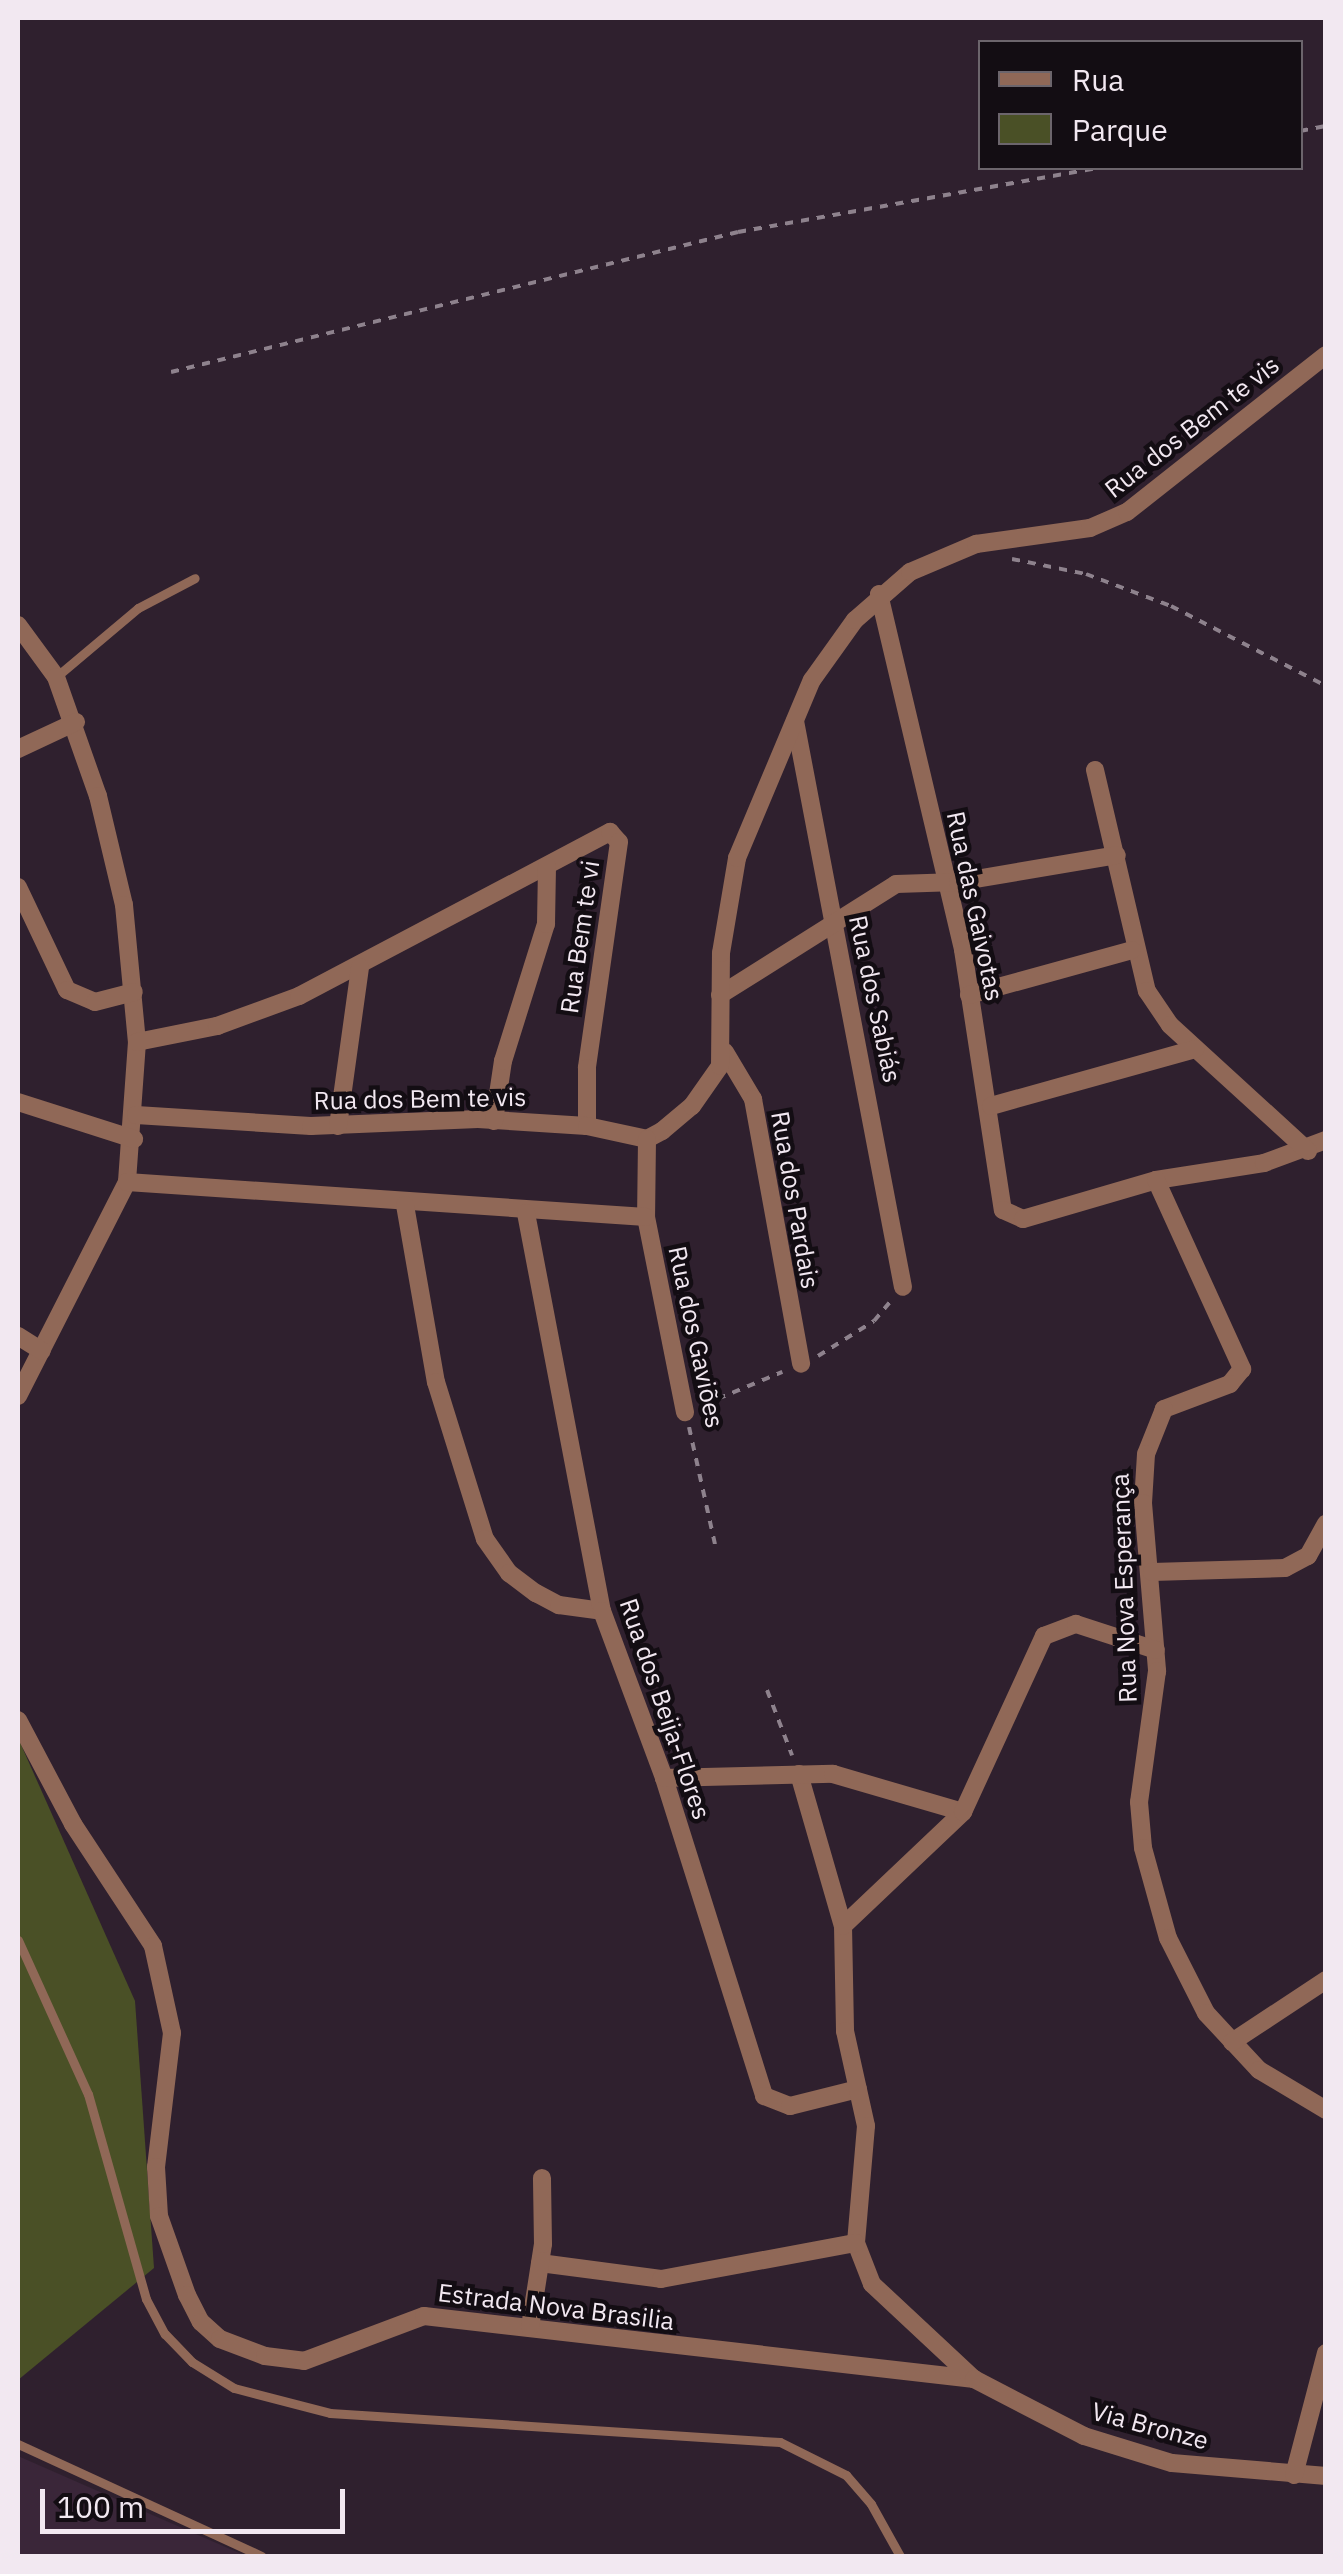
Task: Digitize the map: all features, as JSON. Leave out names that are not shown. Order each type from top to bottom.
[{"type":"street","name":"Rua dos Bem te vis","points":[[725,1052],[720,995],[737,858],[795,721],[830,652],[879,594],[976,544],[1090,528],[1118,517],[1326,355]]},
{"type":"street","name":"Rua das Gaivotas","points":[[879,594],[969,995],[991,1106],[1000,1200],[1008,1215],[1023,1219],[1156,1180]]},
{"type":"street","points":[[18,626],[56,676],[76,722],[121,884],[137,1042],[136,1115],[127,1182],[18,1396]]},
{"type":"street","name":"Rua dos Sabiás","points":[[795,721],[832,920],[848,973],[903,1288]]},
{"type":"street","points":[[18,750],[76,722]]},
{"type":"street","points":[[1095,770],[1116,855],[1132,950],[1155,1006],[1195,1049],[1308,1151]]},
{"type":"street","name":"Rua Bem te vi","points":[[137,1042],[235,1020],[360,968],[604,834],[617,836],[588,1068],[586,1126]]},
{"type":"street","points":[[720,995],[776,965],[832,920],[896,884],[945,882],[1116,855]]},
{"type":"street","name":"Rua Bem te vi","points":[[494,1121],[503,1061],[546,924],[547,866]]},
{"type":"street","points":[[18,887],[67,990],[95,1002],[134,992]]},
{"type":"street","points":[[969,995],[1132,950]]},
{"type":"street","points":[[338,1126],[360,968]]},
{"type":"street","points":[[991,1106],[1195,1049]]},
{"type":"street","points":[[646,1139],[692,1106],[725,1052]]},
{"type":"street","name":"Rua dos Pardais","points":[[725,1052],[744,1078],[758,1118],[779,1266],[801,1364]]},
{"type":"street","points":[[18,1102],[134,1139]]},
{"type":"street","name":"Rua dos Bem te vis","points":[[136,1115],[338,1126],[494,1121],[586,1126],[646,1139]]},
{"type":"street","name":"Rua dos Gaviões","points":[[646,1139],[646,1217],[686,1412]]},
{"type":"street","points":[[1156,1180],[1308,1151],[1326,1140]]},
{"type":"street","name":"Rua Nova Esperança","points":[[1156,1180],[1242,1368],[1236,1380],[1164,1408],[1152,1433],[1142,1485],[1152,1572],[1156,1703],[1140,1802],[1143,1848],[1190,1987],[1232,2042],[1260,2070],[1326,2110]]},
{"type":"street","points":[[127,1182],[526,1214],[646,1217]]},
{"type":"street","points":[[405,1205],[436,1382],[484,1539],[509,1573],[536,1593],[559,1604],[602,1610]]},
{"type":"street","name":"Rua dos Beija-Flores","points":[[526,1214],[602,1610],[664,1778],[764,2096],[790,2106],[858,2089]]},
{"type":"street","points":[[18,1336],[42,1351]]},
{"type":"street","points":[[1152,1572],[1284,1568],[1308,1556],[1326,1524]]},
{"type":"street","points":[[843,1926],[963,1812],[1044,1636],[1076,1624],[1156,1650]]},
{"type":"street","name":"Estrada Nova Brasilia","points":[[18,1720],[73,1824],[153,1946],[168,1993],[172,2034],[156,2167],[159,2216],[170,2259],[201,2322],[237,2346],[304,2361],[424,2316],[974,2379]]},
{"type":"street","points":[[799,1774],[843,1926],[845,2031],[866,2126],[856,2243],[865,2274],[882,2296],[974,2379]]},
{"type":"street","points":[[664,1778],[833,1774],[963,1812]]},
{"type":"street","points":[[1232,2042],[1326,1980]]},
{"type":"street","points":[[530,2327],[540,2263],[542,2178]]},
{"type":"street","points":[[540,2263],[662,2279],[856,2243]]},
{"type":"street","points":[[1294,2475],[1326,2353]]},
{"type":"street","name":"Via Bronze","points":[[974,2379],[1034,2414],[1130,2452],[1210,2468],[1326,2476]]},
{"type":"lane","points":[[56,676],[138,608],[195,578]]},
{"type":"lane","points":[[18,1940],[88,2094],[146,2299],[165,2334],[192,2362],[234,2388],[330,2413],[780,2442],[846,2476],[871,2504],[900,2556]]},
{"type":"lane","points":[[18,2444],[262,2556]]},
{"type":"path","points":[[171,372],[738,232],[1086,170]]},
{"type":"path","points":[[994,557],[1086,574],[1171,606],[1326,686]]},
{"type":"path","name":"Rua dos Gaviões","points":[[686,1412],[715,1544]]},
{"type":"path","points":[[767,1690],[799,1774]]},
{"type":"shaded area","points":[[18,2456],[246,2556],[18,2556]]},
{"type":"green space","points":[[18,1738],[135,2001],[154,2268],[18,2380]]}]
